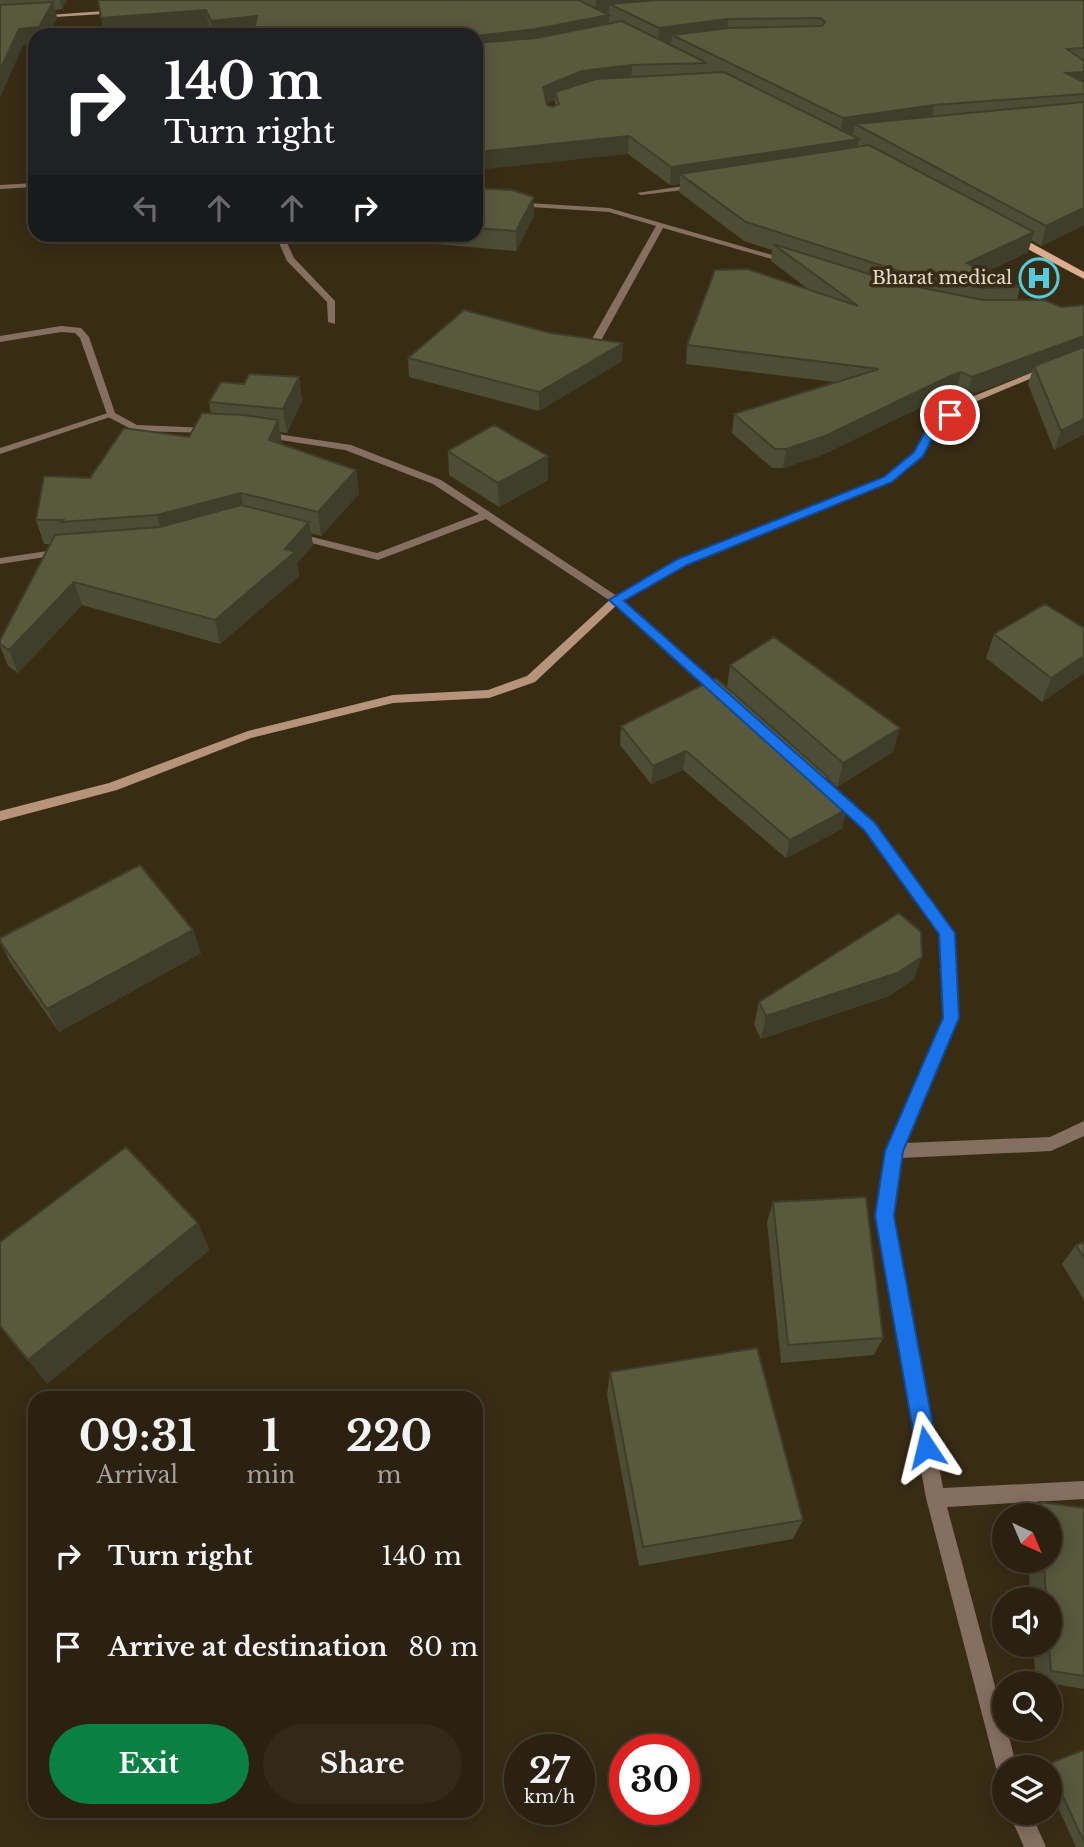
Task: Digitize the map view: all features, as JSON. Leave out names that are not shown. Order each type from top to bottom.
[{"type":"main road","points":[[27,16],[123,11]]},
{"type":"main road","points":[[1000,230],[1084,276]]},
{"type":"main road","points":[[0,816],[112,787],[248,735],[393,699],[489,694],[531,679],[615,600],[682,562],[888,479],[919,453],[933,428],[967,402],[1061,365]]},
{"type":"street","points":[[641,193],[709,184]]},
{"type":"street","points":[[0,187],[28,185]]},
{"type":"street","points":[[501,203],[609,210],[729,242],[805,267]]},
{"type":"street","points":[[593,346],[619,304],[638,261],[660,225]]},
{"type":"street","points":[[283,242],[290,259],[331,301],[332,323]]},
{"type":"street","points":[[0,339],[61,329],[78,330],[84,337],[111,415],[135,428],[224,432]]},
{"type":"street","points":[[0,451],[111,415]]},
{"type":"street","points":[[249,433],[348,447],[437,482],[615,600],[728,703]]},
{"type":"street","points":[[286,534],[378,557],[487,516]]},
{"type":"street","points":[[0,561],[78,551]]},
{"type":"street","points":[[799,766],[870,827],[947,933],[951,1018],[894,1151],[884,1216],[935,1498],[1004,1755]]},
{"type":"street","points":[[894,1151],[1051,1144],[1084,1128]]},
{"type":"street","points":[[935,1498],[1084,1490]]},
{"type":"street","points":[[1025,1825],[1035,1847]]},
{"type":"building","points":[[98,0],[579,0],[609,15],[536,29],[483,35],[483,28],[254,28],[257,16],[211,21],[206,10],[101,18]]},
{"type":"building","points":[[658,0],[1084,0],[1084,48],[1067,49],[1084,61],[1084,72],[1066,73],[1084,82],[1084,94],[934,105],[843,118],[672,35],[729,28],[822,26],[825,22],[820,18],[728,19],[659,28],[609,4]]},
{"type":"building","points":[[53,2],[39,27],[19,29],[0,70],[0,5]]},
{"type":"building","points":[[622,21],[707,63],[632,65],[582,71],[543,87],[547,105],[553,107],[559,104],[555,92],[596,79],[724,72],[859,139],[671,167],[629,136],[483,151],[483,42],[536,38]]},
{"type":"building","points":[[1084,102],[1084,208],[1046,226],[855,124]]},
{"type":"building","points":[[869,145],[1034,232],[967,263],[1020,287],[984,288],[902,272],[746,222],[680,174]]},
{"type":"building","points":[[483,188],[512,190],[534,197],[516,231],[483,229]]},
{"type":"building","points":[[773,244],[898,283],[983,300],[1044,300],[1061,307],[1084,305],[1084,336],[972,377],[961,372],[825,436],[786,449],[775,449],[734,414],[879,369],[687,345],[715,270],[747,269],[858,306]]},
{"type":"building","points":[[464,310],[550,333],[623,343],[539,392],[408,358]]},
{"type":"building","points":[[1084,347],[1084,419],[1061,431],[1034,366]]},
{"type":"building","points":[[249,374],[299,377],[283,409],[209,402],[221,382],[244,384]]},
{"type":"building","points":[[202,413],[278,420],[269,440],[356,470],[318,512],[241,493],[157,515],[61,522],[63,520],[36,520],[44,476],[90,478],[124,428],[189,437]]},
{"type":"building","points":[[494,425],[548,456],[498,483],[448,451]]},
{"type":"building","points":[[241,505],[309,522],[285,549],[295,552],[215,620],[74,582],[9,650],[0,644],[55,535],[160,527]]},
{"type":"building","points":[[1045,604],[1084,628],[1084,656],[1051,678],[994,634]]},
{"type":"building","points":[[774,637],[900,728],[843,763],[730,665]]},
{"type":"building","points":[[716,678],[828,777],[815,785],[846,810],[790,840],[686,751],[653,766],[621,726]]},
{"type":"building","points":[[140,865],[193,930],[47,1009],[0,938]]},
{"type":"building","points":[[899,913],[921,932],[922,957],[897,973],[766,1016],[759,1002]]},
{"type":"building","points":[[126,1147],[198,1223],[28,1360],[0,1326],[0,1242]]},
{"type":"building","points":[[866,1197],[883,1338],[788,1345],[773,1202]]},
{"type":"building","points":[[1084,1242],[1084,1258],[1076,1245]]},
{"type":"building","points":[[757,1348],[803,1520],[643,1547],[610,1372]]},
{"type":"building","points":[[1062,1505],[1084,1508],[1084,1676],[1051,1671],[1050,1657],[1062,1657],[1062,1587],[1045,1587],[1045,1573],[1062,1573]]},
{"type":"building","points":[[1084,1750],[1084,1842],[1062,1794],[1062,1759]]},
{"type":"place","name":"Bharat medical","points":[[1039,278]]},
{"type":"route","points":[[926,1447],[884,1216],[894,1151],[951,1018],[947,933],[870,827],[769,740],[615,600],[682,562],[888,479],[919,453],[933,428],[950,415]]}]
